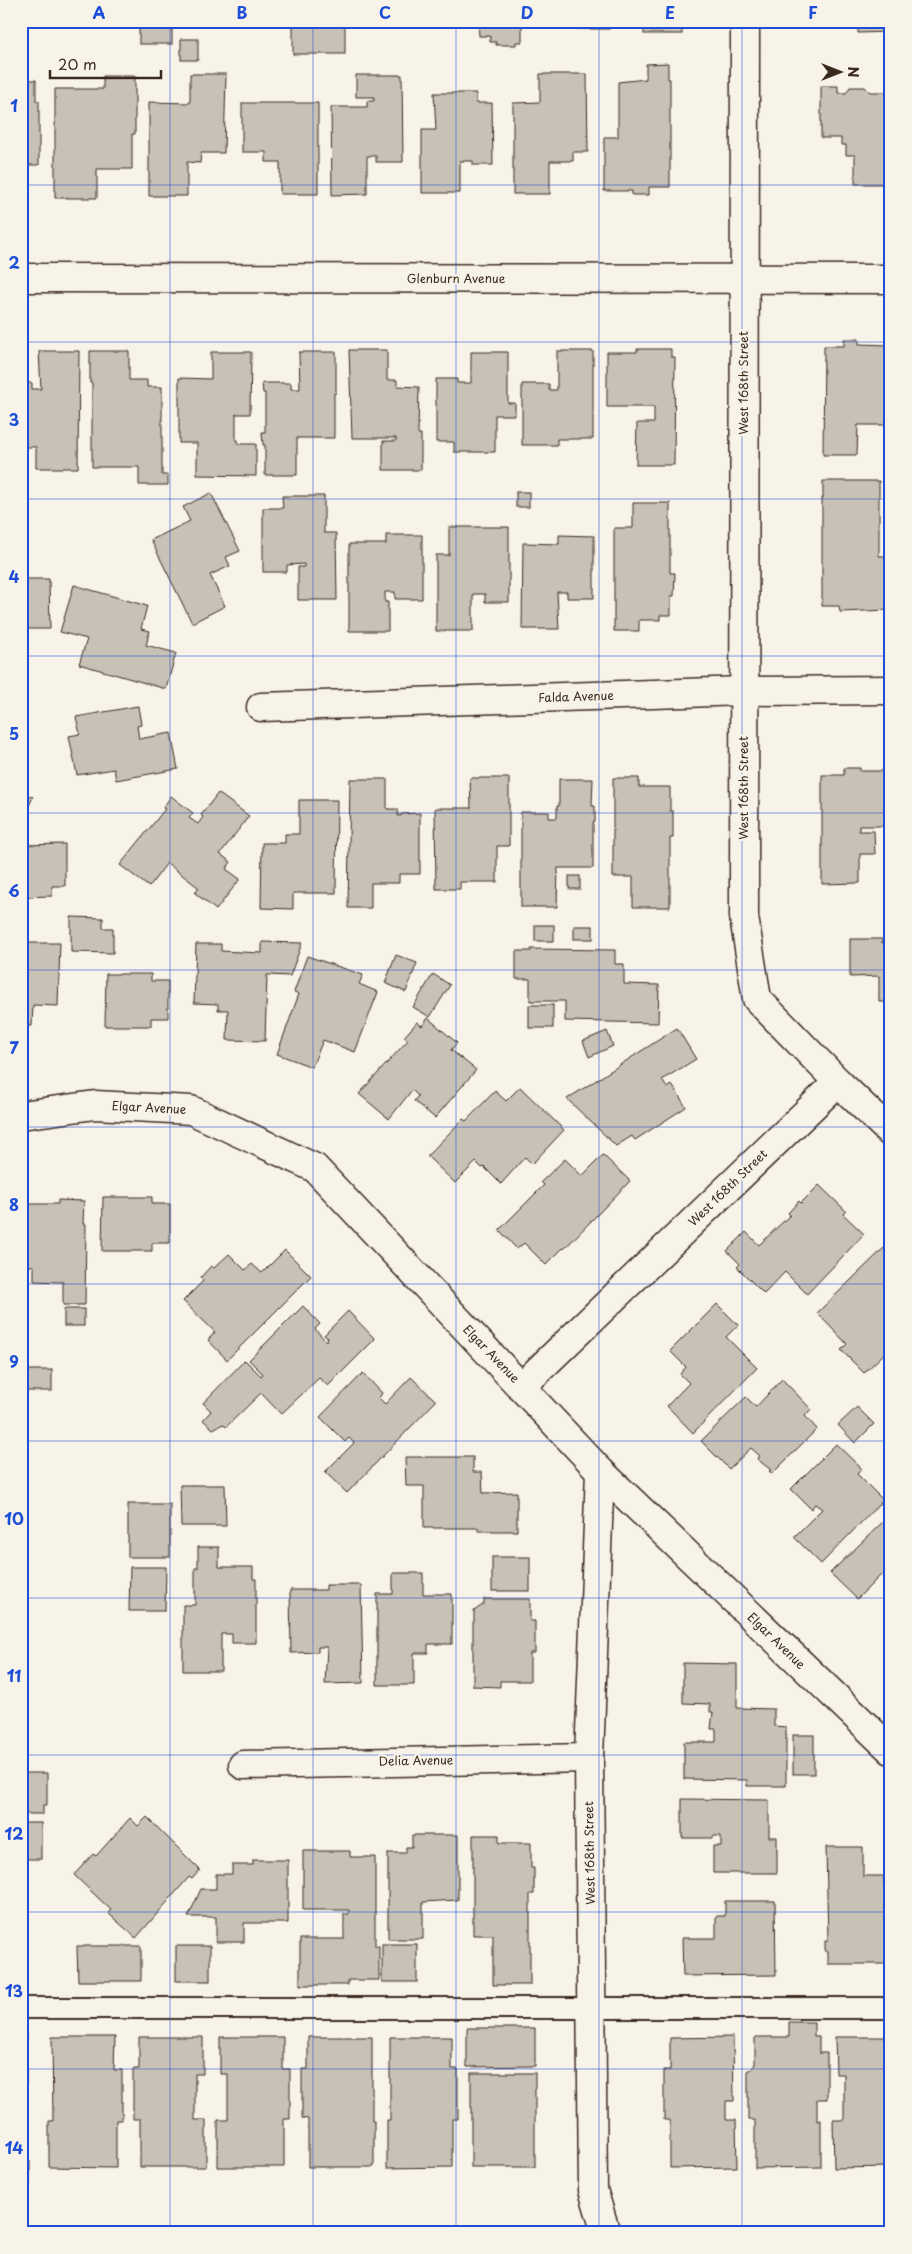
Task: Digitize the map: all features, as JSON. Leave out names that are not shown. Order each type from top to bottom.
[{"type":"street","name":"West 168th Street","points":[[522,1386],[838,1082],[757,999],[744,917],[744,21]]},
{"type":"street","name":"Glenburn Avenue","points":[[21,278],[891,279]]},
{"type":"street","name":"Falda Avenue","points":[[260,707],[744,691],[891,690]]},
{"type":"street","points":[[838,1082],[891,1133]]},
{"type":"street","name":"Elgar Avenue","points":[[21,1115],[95,1105],[191,1110],[315,1168],[600,1471],[891,1750]]},
{"type":"street","name":"West 168th Street","points":[[600,1471],[589,1758],[593,2190],[606,2233]]},
{"type":"street","name":"Delia Avenue","points":[[243,1764],[589,1758]]},
{"type":"lane","points":[[21,2008],[591,2006],[891,2008]]},
{"type":"building","points":[[139,21],[172,21],[172,44],[139,44]]},
{"type":"building","points":[[293,21],[345,21],[345,54],[293,54]]},
{"type":"building","points":[[359,21],[407,21],[407,26],[359,27]]},
{"type":"building","points":[[478,21],[522,21],[522,42],[516,42],[516,45],[496,45],[496,42],[490,42],[490,36],[479,36]]},
{"type":"building","points":[[577,21],[609,21],[609,29],[577,29]]},
{"type":"building","points":[[644,21],[682,21],[682,34],[644,34]]},
{"type":"building","points":[[822,21],[889,21],[889,32],[858,33],[858,25],[822,25]]},
{"type":"building","points":[[181,39],[198,39],[198,60],[181,60]]},
{"type":"building","points":[[668,63],[668,79],[670,79],[670,187],[649,187],[649,195],[632,195],[632,191],[604,191],[604,137],[618,137],[618,82],[646,79],[646,64]]},
{"type":"building","points":[[190,74],[226,74],[224,153],[201,153],[200,163],[187,162],[187,196],[149,196],[149,102],[190,103]]},
{"type":"building","points":[[540,74],[587,74],[588,152],[573,152],[573,161],[550,161],[550,194],[513,194],[513,103],[540,102]]},
{"type":"building","points":[[356,75],[402,75],[403,162],[376,162],[376,156],[367,156],[367,194],[332,195],[331,107],[367,107],[367,101],[374,101],[374,97],[356,97]]},
{"type":"building","points":[[103,76],[135,76],[135,134],[132,134],[132,169],[97,169],[97,198],[55,198],[55,89],[103,89]]},
{"type":"building","points":[[21,80],[36,80],[36,101],[39,101],[39,165],[21,165]]},
{"type":"building","points":[[821,86],[838,86],[838,93],[846,93],[850,87],[865,87],[870,92],[891,92],[891,184],[855,184],[855,155],[846,155],[846,145],[841,145],[841,138],[821,138]]},
{"type":"building","points":[[434,93],[476,93],[476,103],[492,103],[493,165],[473,165],[473,161],[460,161],[460,193],[422,193],[422,130],[436,130]]},
{"type":"building","points":[[242,103],[318,103],[318,194],[280,194],[280,162],[266,162],[266,152],[242,152]]},
{"type":"building","points":[[844,339],[859,339],[859,344],[889,345],[889,351],[887,351],[888,425],[858,425],[857,455],[823,455],[824,346],[844,346]]},
{"type":"building","points":[[637,349],[671,349],[671,357],[675,357],[674,465],[636,465],[637,423],[654,423],[654,407],[607,407],[607,352],[637,352]]},
{"type":"building","points":[[349,350],[387,350],[387,380],[397,380],[397,386],[419,387],[418,434],[421,434],[421,470],[383,470],[383,441],[396,441],[396,438],[352,438]]},
{"type":"building","points":[[39,351],[79,351],[78,468],[36,468],[36,447],[21,447],[21,383],[32,383],[32,389],[41,389]]},
{"type":"building","points":[[90,351],[129,351],[129,380],[147,380],[147,387],[162,387],[162,475],[168,475],[168,485],[139,485],[139,467],[92,467]]},
{"type":"building","points":[[557,351],[593,351],[593,439],[557,439],[557,445],[522,445],[522,384],[549,384],[549,390],[557,390]]},
{"type":"building","points":[[211,352],[251,352],[250,414],[236,414],[236,440],[238,440],[238,444],[256,444],[256,476],[197,475],[197,443],[179,443],[179,378],[211,379]]},
{"type":"building","points":[[299,352],[336,352],[334,438],[297,438],[297,475],[265,475],[265,445],[263,445],[262,432],[265,432],[265,393],[263,393],[262,383],[291,383],[291,389],[300,389]]},
{"type":"building","points":[[471,352],[508,352],[508,403],[515,403],[515,415],[495,415],[495,452],[454,452],[454,442],[436,442],[436,379],[457,379],[457,383],[471,383]]},
{"type":"building","points":[[823,481],[879,481],[879,556],[889,556],[889,610],[840,612],[839,606],[822,606]]},
{"type":"building","points":[[516,492],[529,492],[529,507],[516,507]]},
{"type":"building","points":[[211,493],[240,551],[226,557],[230,566],[210,575],[225,606],[192,623],[151,540],[190,521],[183,507]]},
{"type":"building","points":[[282,496],[324,496],[324,533],[336,533],[337,600],[298,600],[298,567],[304,567],[304,564],[287,565],[287,572],[263,572],[263,508],[283,508]]},
{"type":"building","points":[[633,503],[670,503],[670,573],[675,573],[674,596],[671,596],[671,615],[660,615],[660,620],[639,620],[639,631],[614,631],[614,528],[633,528]]},
{"type":"building","points":[[449,527],[509,527],[509,602],[485,602],[485,594],[473,594],[473,631],[436,631],[436,555],[449,555]]},
{"type":"building","points":[[386,535],[422,535],[422,599],[395,599],[395,592],[385,592],[385,602],[388,602],[388,631],[349,631],[349,544],[386,544]]},
{"type":"building","points":[[559,535],[594,536],[594,598],[567,598],[567,592],[557,592],[559,629],[522,629],[523,543],[559,544]]},
{"type":"building","points":[[21,579],[49,579],[50,629],[21,629]]},
{"type":"building","points":[[74,585],[147,606],[141,629],[150,631],[146,645],[176,653],[166,689],[79,664],[87,639],[60,632]]},
{"type":"building","points":[[138,706],[141,725],[137,726],[139,739],[171,733],[178,769],[116,780],[114,769],[77,775],[69,736],[80,734],[76,717]]},
{"type":"building","points":[[844,768],[860,768],[860,771],[889,771],[889,826],[859,826],[859,831],[874,831],[875,854],[860,854],[860,883],[822,884],[822,775],[844,775]]},
{"type":"building","points":[[470,778],[509,778],[509,846],[497,846],[497,882],[460,882],[460,889],[436,889],[435,808],[471,808]]},
{"type":"building","points":[[613,778],[639,778],[639,787],[670,787],[670,811],[673,811],[673,838],[670,838],[670,907],[633,907],[633,877],[613,877]]},
{"type":"building","points":[[350,779],[387,779],[387,809],[398,809],[398,816],[401,816],[401,814],[420,813],[420,874],[399,874],[399,883],[371,883],[371,908],[348,908]]},
{"type":"building","points":[[559,779],[593,779],[592,806],[595,806],[595,822],[593,822],[593,868],[558,868],[557,907],[521,907],[521,812],[549,812],[549,818],[557,818]]},
{"type":"building","points":[[21,783],[26,786],[23,793],[33,797],[21,823]]},
{"type":"building","points":[[218,793],[249,816],[220,854],[231,862],[226,869],[240,879],[216,910],[195,893],[199,888],[167,863],[149,887],[120,865],[165,809],[163,808],[171,796],[193,813],[189,818],[198,824],[203,817],[201,815]]},
{"type":"building","points":[[299,800],[337,800],[336,893],[293,893],[293,909],[261,908],[262,843],[285,843],[285,834],[299,834]]},
{"type":"building","points":[[65,844],[65,886],[52,886],[52,896],[21,897],[21,845]]},
{"type":"building","points":[[569,876],[580,876],[580,889],[569,889]]},
{"type":"building","points":[[71,917],[103,918],[103,928],[113,928],[113,953],[71,952]]},
{"type":"building","points":[[535,925],[554,925],[554,941],[535,941]]},
{"type":"building","points":[[574,926],[593,926],[593,939],[574,939]]},
{"type":"building","points":[[850,939],[882,939],[882,943],[891,943],[891,1002],[879,1002],[879,976],[850,977]]},
{"type":"building","points":[[262,942],[302,943],[290,976],[267,975],[265,1041],[227,1040],[228,1010],[218,1010],[218,1004],[194,1003],[196,944],[221,944],[221,951],[262,953]]},
{"type":"building","points":[[21,943],[60,943],[58,1006],[33,1005],[32,1026],[21,1026]]},
{"type":"building","points":[[531,949],[615,950],[615,964],[624,964],[624,984],[659,985],[658,1023],[565,1021],[565,1001],[530,1001],[530,979],[516,979],[516,951],[531,951]]},
{"type":"building","points":[[396,955],[417,963],[406,992],[385,983]]},
{"type":"building","points":[[307,956],[363,975],[359,984],[378,992],[355,1052],[323,1040],[312,1067],[277,1054],[299,994],[294,992]]},
{"type":"building","points":[[106,974],[151,974],[151,981],[168,981],[168,1018],[151,1018],[151,1026],[105,1026]]},
{"type":"building","points":[[433,974],[450,985],[430,1017],[413,1007]]},
{"type":"building","points":[[529,1005],[553,1005],[553,1028],[529,1028]]},
{"type":"building","points":[[428,1018],[457,1043],[451,1050],[476,1070],[435,1118],[414,1101],[418,1096],[412,1090],[389,1119],[359,1094],[408,1040],[404,1037],[417,1022],[422,1026]]},
{"type":"building","points":[[677,1028],[696,1059],[662,1080],[667,1088],[672,1085],[686,1107],[635,1140],[632,1136],[616,1146],[567,1099]]},
{"type":"building","points":[[607,1031],[613,1046],[589,1057],[583,1041]]},
{"type":"building","points":[[520,1087],[564,1130],[532,1164],[525,1157],[501,1184],[484,1167],[482,1168],[476,1162],[455,1183],[427,1156],[463,1119],[466,1121],[495,1091],[506,1101]]},
{"type":"building","points":[[603,1155],[630,1181],[546,1265],[524,1243],[517,1249],[499,1230],[544,1185],[541,1182],[565,1159],[582,1176]]},
{"type":"building","points":[[819,1185],[846,1211],[843,1214],[864,1234],[807,1294],[785,1272],[764,1294],[737,1267],[740,1264],[727,1251],[746,1232],[759,1245],[790,1215],[788,1213],[799,1201],[801,1203]]},
{"type":"building","points":[[103,1197],[152,1197],[152,1204],[170,1204],[170,1243],[152,1243],[152,1251],[102,1251]]},
{"type":"building","points":[[58,1200],[84,1201],[83,1224],[86,1224],[85,1305],[63,1305],[63,1282],[34,1281],[34,1266],[21,1266],[21,1204],[58,1204]]},
{"type":"building","points":[[884,1248],[891,1255],[891,1294],[886,1299],[891,1303],[891,1347],[864,1373],[841,1350],[847,1344],[817,1313]]},
{"type":"building","points":[[285,1250],[311,1276],[227,1360],[208,1340],[215,1332],[183,1301],[203,1281],[200,1278],[211,1266],[214,1268],[229,1254],[245,1270],[252,1264],[262,1273]]},
{"type":"building","points":[[717,1304],[738,1325],[726,1337],[757,1368],[693,1433],[667,1406],[689,1383],[680,1374],[686,1367],[670,1351]]},
{"type":"building","points":[[303,1306],[320,1324],[315,1329],[326,1341],[328,1338],[324,1335],[348,1311],[375,1339],[328,1386],[319,1378],[281,1414],[261,1393],[226,1427],[223,1424],[213,1429],[203,1420],[211,1411],[203,1403],[245,1360],[261,1376],[263,1374],[249,1360]]},
{"type":"building","points":[[64,1309],[84,1309],[84,1326],[64,1326]]},
{"type":"building","points":[[21,1370],[52,1370],[52,1391],[21,1391]]},
{"type":"building","points":[[363,1373],[382,1393],[379,1398],[385,1404],[411,1377],[436,1401],[347,1493],[325,1472],[354,1443],[349,1438],[345,1442],[320,1417]]},
{"type":"building","points":[[782,1379],[811,1409],[805,1416],[817,1429],[772,1474],[769,1471],[771,1470],[757,1459],[760,1456],[751,1448],[729,1469],[701,1441],[746,1397],[756,1407]]},
{"type":"building","points":[[857,1407],[874,1424],[855,1443],[838,1425]]},
{"type":"building","points":[[836,1444],[862,1469],[857,1474],[883,1500],[821,1564],[794,1537],[822,1509],[815,1504],[811,1509],[791,1489]]},
{"type":"building","points":[[405,1457],[473,1457],[473,1472],[482,1472],[483,1493],[517,1492],[517,1531],[478,1531],[478,1528],[424,1528],[424,1486],[406,1486]]},
{"type":"building","points":[[180,1485],[225,1485],[226,1526],[181,1526]]},
{"type":"building","points":[[128,1504],[170,1504],[170,1557],[128,1557]]},
{"type":"building","points":[[891,1514],[891,1585],[881,1575],[857,1599],[830,1573]]},
{"type":"building","points":[[198,1547],[219,1547],[219,1567],[253,1567],[253,1579],[256,1579],[256,1643],[232,1643],[232,1634],[221,1634],[221,1671],[183,1671],[183,1605],[195,1605],[195,1568],[198,1568]]},
{"type":"building","points":[[492,1557],[530,1557],[530,1591],[492,1591]]},
{"type":"building","points":[[130,1567],[166,1567],[165,1611],[129,1611]]},
{"type":"building","points":[[393,1573],[423,1573],[423,1594],[452,1594],[452,1644],[428,1644],[428,1653],[414,1653],[414,1685],[377,1685],[377,1594],[393,1594]]},
{"type":"building","points":[[326,1585],[361,1585],[363,1683],[325,1684],[327,1647],[318,1647],[318,1652],[291,1653],[290,1590],[326,1590]]},
{"type":"building","points":[[484,1599],[530,1599],[530,1621],[535,1621],[535,1653],[530,1653],[530,1681],[500,1681],[500,1687],[473,1686],[474,1611],[484,1604]]},
{"type":"building","points":[[683,1663],[737,1664],[737,1708],[774,1709],[774,1726],[786,1727],[786,1786],[747,1786],[747,1780],[684,1779],[684,1742],[716,1742],[716,1729],[711,1729],[713,1712],[710,1712],[710,1704],[683,1703]]},
{"type":"building","points":[[793,1735],[814,1735],[814,1774],[793,1774]]},
{"type":"building","points":[[21,1773],[47,1773],[47,1805],[43,1805],[43,1814],[21,1814]]},
{"type":"building","points":[[682,1799],[769,1800],[769,1837],[777,1837],[777,1873],[713,1873],[713,1846],[721,1846],[721,1836],[713,1836],[713,1838],[682,1838]]},
{"type":"building","points":[[147,1817],[200,1870],[192,1879],[189,1877],[136,1938],[108,1913],[111,1910],[74,1875],[93,1854],[96,1856],[130,1818],[138,1826]]},
{"type":"building","points":[[21,1823],[41,1823],[41,1859],[21,1859]]},
{"type":"building","points":[[412,1835],[458,1835],[458,1900],[423,1902],[423,1939],[388,1939],[388,1853],[406,1853],[406,1847],[412,1847]]},
{"type":"building","points":[[473,1835],[499,1835],[499,1843],[531,1843],[531,1868],[534,1868],[534,1894],[530,1894],[530,1985],[493,1985],[493,1935],[473,1935]]},
{"type":"building","points":[[826,1847],[863,1847],[863,1876],[884,1876],[884,1885],[891,1885],[891,1935],[886,1935],[887,1964],[828,1964],[828,1951],[825,1951],[825,1941],[828,1941]]},
{"type":"building","points":[[303,1851],[350,1851],[350,1857],[375,1857],[375,1946],[379,1946],[379,1980],[348,1980],[348,1985],[300,1985],[300,1939],[344,1939],[344,1914],[349,1914],[349,1910],[303,1910]]},
{"type":"building","points":[[253,1860],[288,1860],[288,1923],[244,1923],[244,1942],[216,1942],[216,1917],[188,1917],[201,1889],[216,1889],[216,1874],[232,1874],[232,1865],[253,1865]]},
{"type":"building","points":[[725,1901],[775,1901],[776,1975],[683,1976],[682,1938],[716,1938],[716,1916],[725,1916]]},
{"type":"building","points":[[382,1944],[417,1944],[417,1982],[382,1982]]},
{"type":"building","points":[[77,1946],[141,1946],[141,1981],[78,1981]]},
{"type":"building","points":[[176,1946],[210,1946],[210,1981],[176,1981]]},
{"type":"building","points":[[789,2022],[814,2022],[814,2036],[819,2036],[819,2053],[827,2053],[827,2099],[817,2099],[817,2121],[821,2120],[821,2167],[755,2168],[755,2120],[748,2120],[748,2070],[751,2070],[755,2064],[755,2037],[789,2037]]},
{"type":"building","points":[[467,2028],[535,2028],[535,2066],[467,2067]]},
{"type":"building","points":[[21,2032],[26,2032],[26,2161],[30,2161],[30,2185],[21,2185]]},
{"type":"building","points":[[52,2037],[115,2037],[114,2070],[122,2070],[122,2120],[116,2120],[116,2168],[49,2167],[49,2121],[53,2121]]},
{"type":"building","points":[[139,2037],[203,2037],[203,2074],[195,2074],[195,2120],[206,2120],[206,2167],[140,2167],[140,2119],[133,2119],[133,2069],[139,2069]]},
{"type":"building","points":[[220,2037],[283,2037],[283,2069],[290,2069],[290,2119],[284,2119],[284,2167],[218,2167],[218,2120],[228,2120],[228,2074],[220,2074]]},
{"type":"building","points":[[308,2037],[372,2037],[374,2167],[308,2167],[308,2119],[302,2118],[302,2069],[308,2069]]},
{"type":"building","points":[[390,2037],[452,2037],[452,2069],[458,2069],[458,2119],[452,2119],[452,2167],[387,2168],[387,2120],[390,2120]]},
{"type":"building","points":[[733,2037],[734,2101],[726,2101],[726,2120],[736,2120],[737,2167],[670,2168],[670,2120],[664,2120],[664,2070],[670,2070],[670,2038]]},
{"type":"building","points":[[835,2037],[891,2037],[891,2167],[834,2168],[833,2120],[844,2120],[844,2074],[836,2074]]},
{"type":"building","points":[[471,2073],[535,2073],[535,2167],[471,2167]]}]
